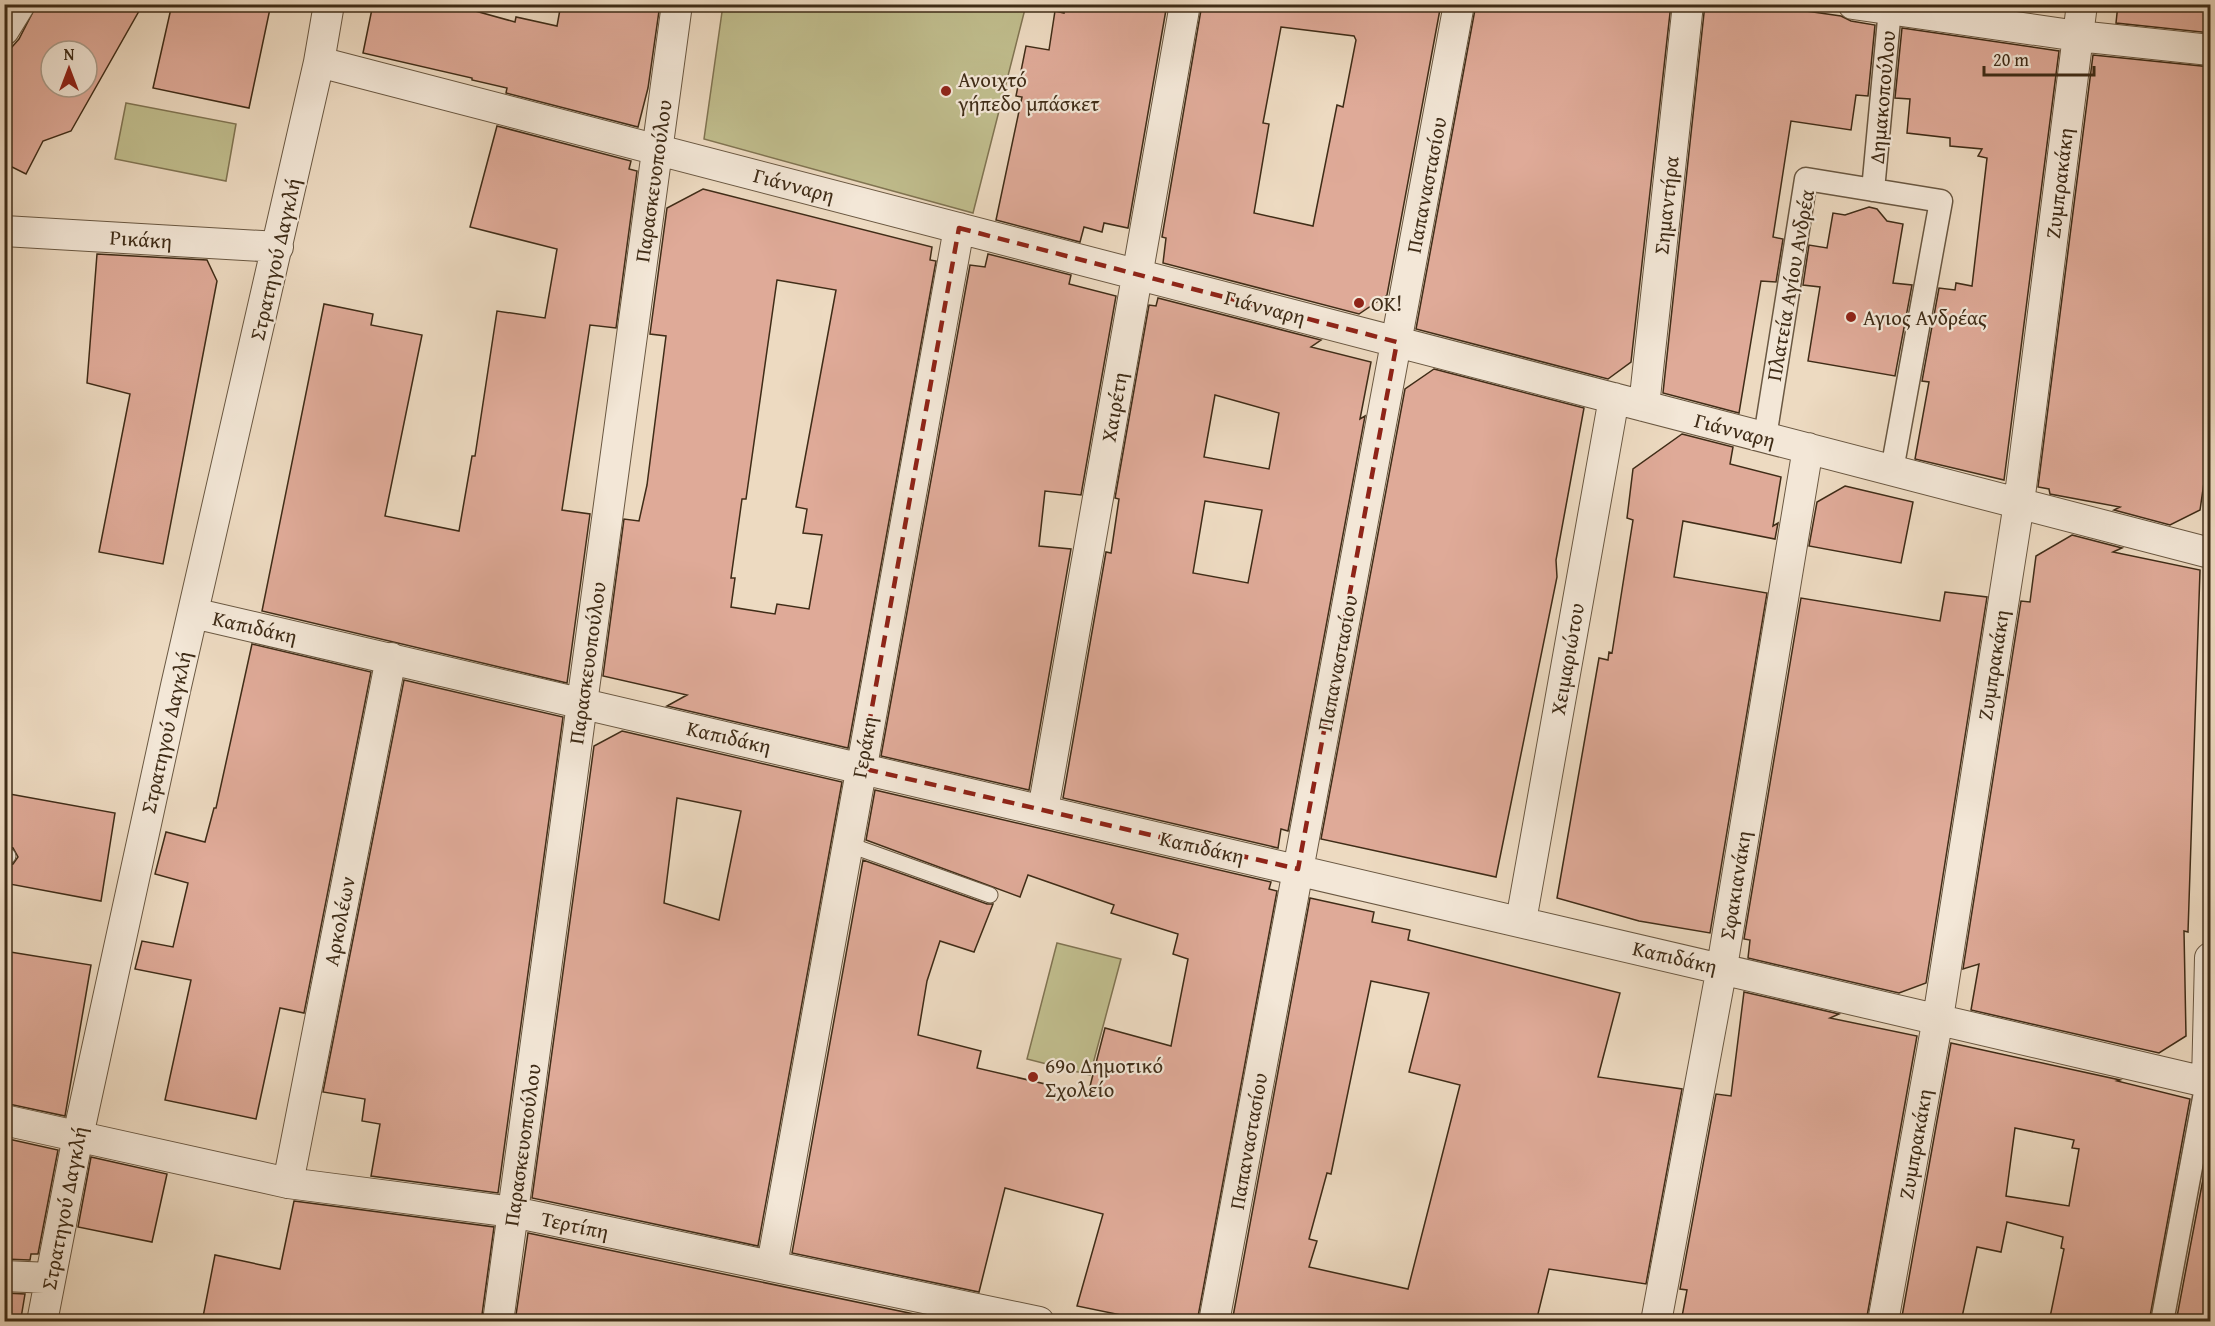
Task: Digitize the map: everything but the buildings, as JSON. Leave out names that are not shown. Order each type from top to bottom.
[{"type":"street","points":[[4,30],[20,4]]},
{"type":"street","name":"Στρατηγού Δαγκλή","points":[[42,1322],[78,1136],[193,613],[278,248],[319,62],[328,4]]},
{"type":"street","name":"Παρασκευοπούλου","points":[[498,1322],[677,4]]},
{"type":"street","name":"Χαιρέτη","points":[[1043,810],[1185,4]]},
{"type":"street","name":"Παπαναστασίου","points":[[1214,1322],[1459,4]]},
{"type":"street","name":"Σημαντήρα","points":[[1644,406],[1688,4]]},
{"type":"street","points":[[1853,4],[1891,7],[2078,36],[2211,50]]},
{"type":"street","name":"Ζυμπρακάκη","points":[[1883,1322],[1938,1018],[2019,503],[2082,4]]},
{"type":"street","name":"Δημακοπούλου","points":[[1873,190],[1891,7]]},
{"type":"street","name":"Γιάνναρη","points":[[319,62],[2211,553]]},
{"type":"street","name":"Πλατεία Αγίου Ανδρέα","points":[[1765,437],[1806,179],[1941,201],[1892,470]]},
{"type":"street","name":"Γεράκη","points":[[772,1265],[959,228]]},
{"type":"street","name":"Ρικάκη","points":[[4,231],[278,248]]},
{"type":"street","name":"Χειμαριώτου","points":[[1521,921],[1614,398]]},
{"type":"street","name":"Σφακιανάκη","points":[[1656,1322],[1722,967],[1808,448]]},
{"type":"street","name":"Καπιδάκη","points":[[193,613],[2209,1082]]},
{"type":"street","name":"Αρκολέων","points":[[288,1184],[391,658]]},
{"type":"street","points":[[2162,1322],[2209,1082],[2211,958]]},
{"type":"street","name":"Τερτίπη","points":[[4,1120],[288,1184],[513,1212],[1039,1322]]},
{"type":"street","points":[[4,1276],[50,1278]]},
{"type":"lane","points":[[847,844],[990,895]]},
{"type":"highlighted area","points":[[959,228],[1397,342],[1298,869],[861,768]]},
{"type":"shaded area","points":[[1003,4],[1025,9],[973,213],[704,139],[723,5]]},
{"type":"shaded area","points":[[126,103],[236,124],[226,181],[115,159]]},
{"type":"shaded area","points":[[1057,943],[1121,959],[1090,1075],[1027,1059]]},
{"type":"place","name":"Ανοιχτό γήπεδο μπάσκετ","points":[[946,91]]},
{"type":"place","name":"OK!","points":[[1359,303]]},
{"type":"place","name":"Αγιος Ανδρέας","points":[[1851,317]]},
{"type":"place","name":"69ο Δημοτικό Σχολείο","points":[[1033,1077]]}]
